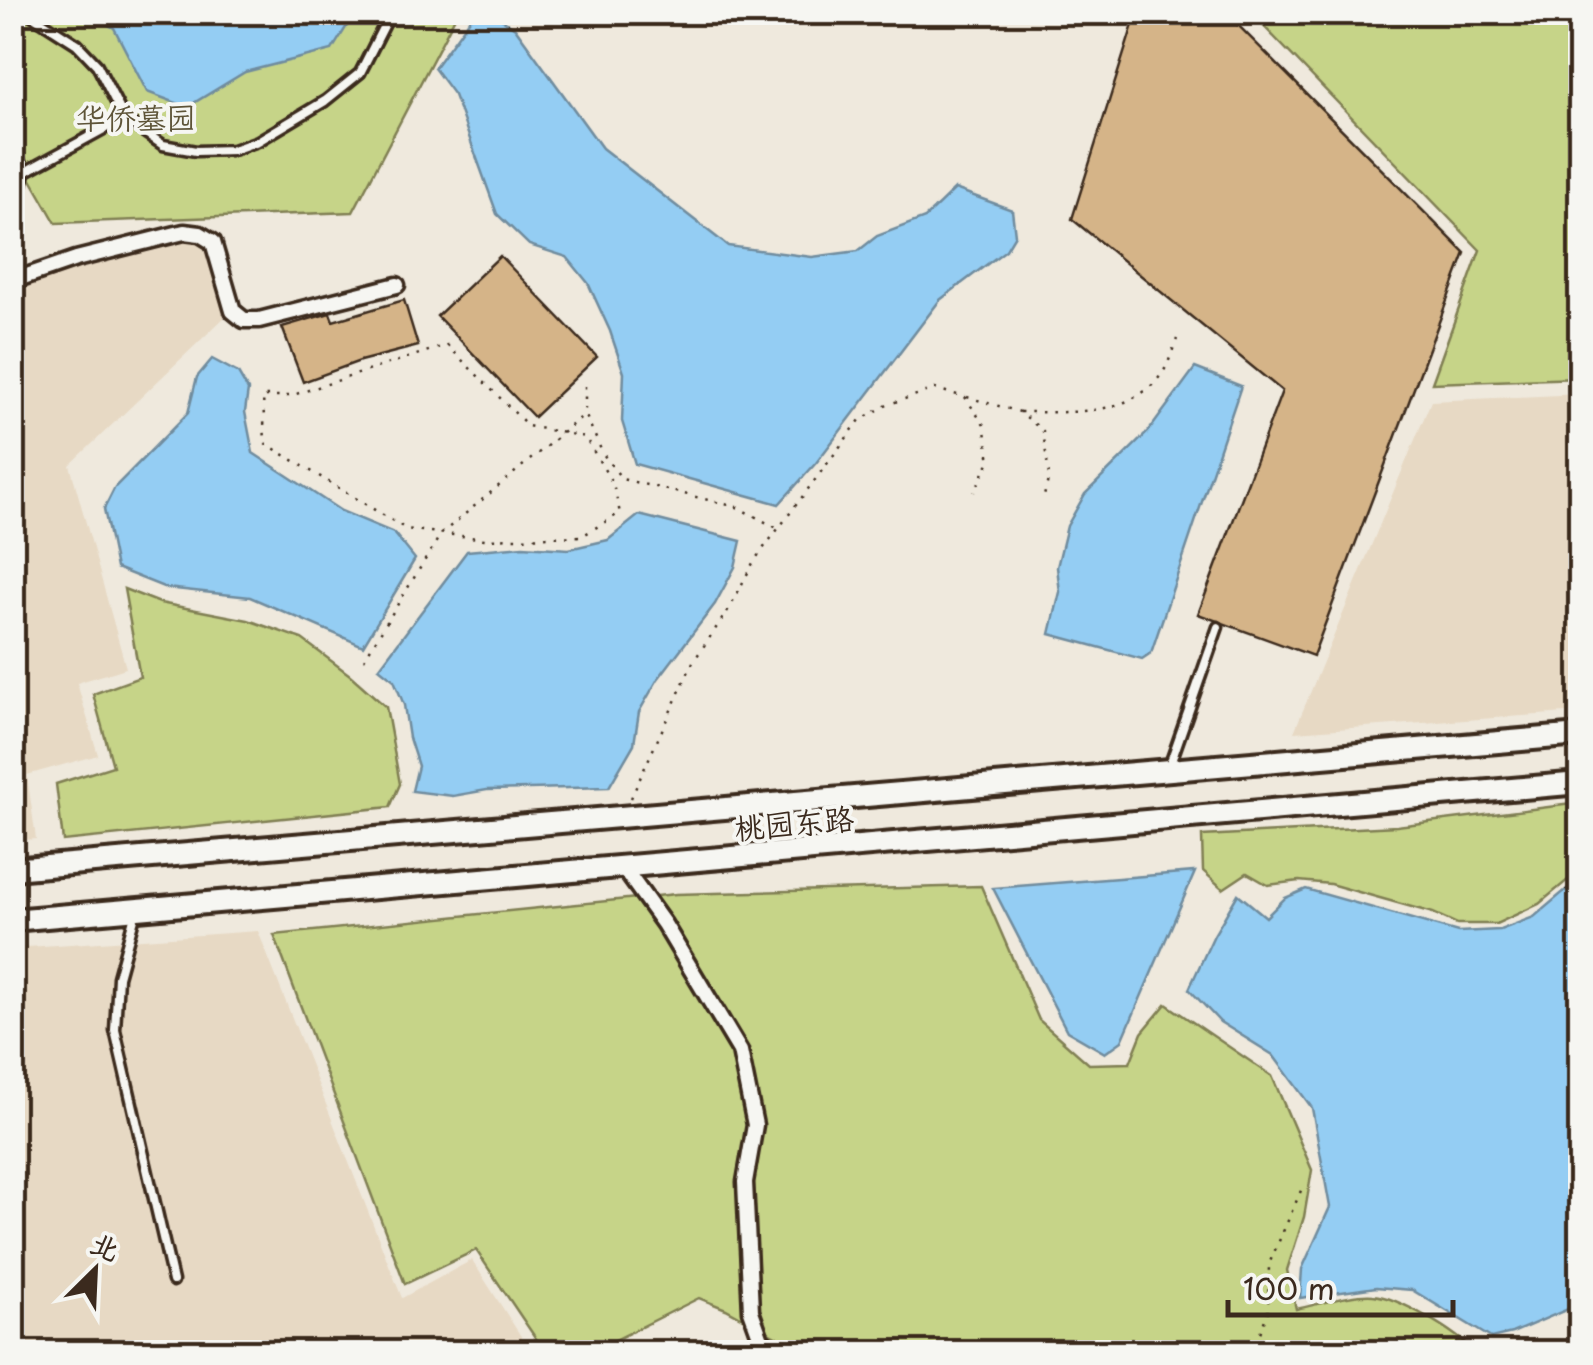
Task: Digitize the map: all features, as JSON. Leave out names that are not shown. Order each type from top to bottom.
[{"type":"main road","name":"桃园东路","points":[[12,870],[1580,735]]},
{"type":"main road","name":"桃园东路","points":[[12,920],[1580,783]]},
{"type":"street","points":[[12,153],[22,173],[12,208]]},
{"type":"street","points":[[12,281],[76,259],[184,232],[200,234],[213,242],[233,311],[244,320],[259,320],[397,285]]},
{"type":"street","points":[[624,868],[664,924],[740,1051],[756,1125],[745,1182],[751,1311],[761,1339],[775,1352]]},
{"type":"lane","points":[[27,12],[77,44],[97,65],[124,118],[162,145],[196,150],[233,150],[258,141],[325,101],[360,74],[392,12]]},
{"type":"lane","points":[[22,173],[124,118]]},
{"type":"lane","points":[[1168,771],[1218,627]]},
{"type":"lane","points":[[136,910],[118,976],[115,1030],[173,1282]]},
{"type":"path","points":[[623,817],[693,662],[729,609],[754,560],[860,420],[889,404],[935,389],[1020,412],[1114,407],[1142,394],[1164,370],[1177,339]]},
{"type":"path","points":[[447,345],[528,426],[585,436],[613,484],[620,513],[582,536],[485,539],[441,534],[406,529],[266,442],[263,396],[290,396],[447,345]]},
{"type":"path","points":[[585,386],[585,414],[603,454],[622,480],[737,507],[779,528]]},
{"type":"path","points":[[965,396],[984,425],[990,461],[974,492]]},
{"type":"path","points":[[1020,412],[1043,431],[1050,476],[1044,496]]},
{"type":"path","points":[[364,659],[441,534],[585,414]]},
{"type":"path","points":[[1254,1352],[1268,1311],[1270,1264],[1303,1186]]},
{"type":"shaded area","points":[[193,237],[207,245],[227,315],[70,465],[126,668],[77,683],[98,755],[27,775],[36,839],[13,841],[13,287],[77,265]]},
{"type":"shaded area","points":[[1580,394],[1580,712],[1294,732],[1431,401]]},
{"type":"shaded area","points":[[258,931],[402,1298],[472,1260],[531,1352],[13,1352],[13,948]]},
{"type":"green space","points":[[1574,12],[1580,20],[1580,378],[1432,383],[1480,250],[1251,13]]},
{"type":"green space","name":"华侨墓园","points":[[12,13],[457,13],[353,212],[56,223],[13,148]]},
{"type":"green space","points":[[124,589],[160,603],[248,620],[302,639],[350,675],[386,707],[400,784],[390,807],[63,841],[56,784],[113,766],[93,694],[140,677]]},
{"type":"green space","points":[[1580,803],[1580,870],[1539,904],[1496,924],[1457,924],[1433,913],[1330,884],[1299,881],[1268,885],[1247,873],[1223,889],[1203,871],[1202,836],[1397,826]]},
{"type":"green space","points":[[981,886],[1039,1020],[1089,1064],[1130,1063],[1142,1033],[1166,1004],[1272,1076],[1312,1170],[1304,1217],[1287,1270],[1296,1309],[1355,1296],[1384,1297],[1427,1317],[1474,1352],[805,1352],[699,1298],[591,1352],[545,1352],[476,1250],[405,1284],[274,935],[676,894]]},
{"type":"water","points":[[475,12],[493,13],[515,28],[602,148],[728,246],[812,257],[858,251],[877,236],[925,218],[955,189],[1012,210],[1015,235],[1006,250],[940,300],[816,463],[779,504],[635,464],[622,421],[624,373],[588,283],[567,257],[529,245],[497,214],[454,95],[434,68]]},
{"type":"water","points":[[87,13],[355,13],[332,50],[245,72],[187,107],[147,92],[114,28]]},
{"type":"water","points":[[212,359],[238,373],[248,390],[245,412],[253,453],[341,511],[394,533],[415,559],[363,646],[250,597],[166,588],[116,568],[104,509],[115,487],[188,413],[197,377]]},
{"type":"water","points":[[1195,368],[1241,386],[1151,653],[1142,659],[1050,634],[1060,592],[1057,567],[1067,526],[1085,494],[1148,432]]},
{"type":"water","points":[[639,515],[741,541],[735,567],[715,604],[658,679],[639,712],[634,744],[609,787],[487,790],[453,796],[412,791],[418,766],[404,705],[394,680],[379,668],[467,551],[523,546],[569,549],[608,540]]},
{"type":"water","points":[[1195,872],[1122,1041],[1105,1053],[1067,1031],[993,888]]},
{"type":"water","points":[[1580,878],[1580,1304],[1491,1338],[1412,1290],[1376,1287],[1300,1298],[1302,1269],[1330,1207],[1312,1108],[1273,1055],[1220,1022],[1189,989],[1238,894],[1266,917],[1285,898],[1306,889],[1458,932],[1500,930],[1534,917]]},
{"type":"building","points":[[1137,12],[1225,12],[1465,253],[1313,656],[1198,614],[1282,391],[1072,219]]},
{"type":"building","points":[[500,256],[597,357],[534,417],[437,316]]},
{"type":"building","points":[[404,300],[418,346],[360,361],[303,382],[282,327],[330,313],[333,321]]}]
